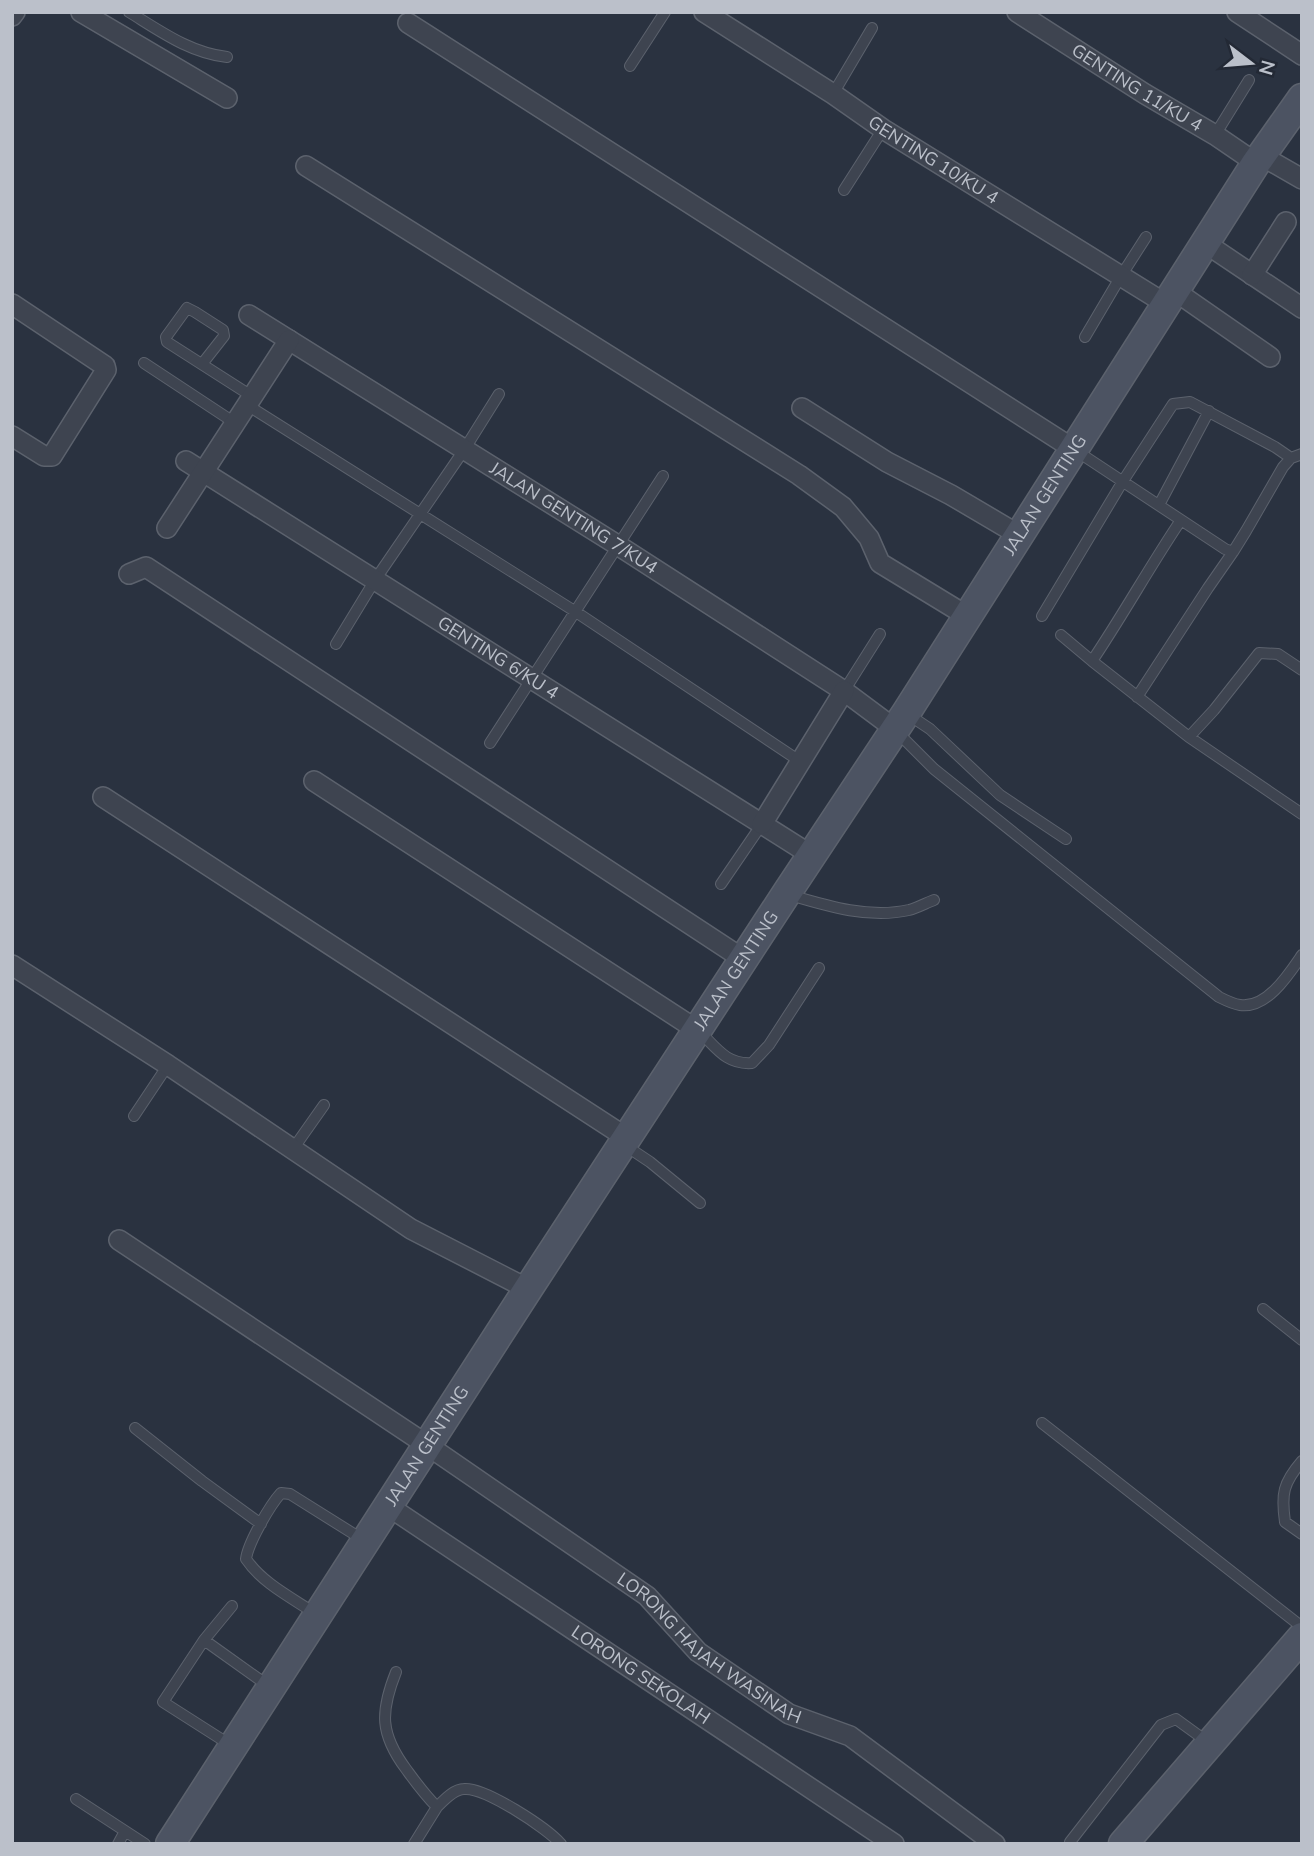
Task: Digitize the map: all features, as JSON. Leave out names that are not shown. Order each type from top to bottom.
[{"type":"street","points":[[81,12],[227,98]]},
{"type":"street","name":"GENTING 10/KU 4","points":[[704,12],[834,94],[883,129],[1121,276],[1170,298],[1270,358]]},
{"type":"street","name":"GENTING 11/KU 4","points":[[1017,12],[1145,94],[1259,159],[1302,179]]},
{"type":"street","points":[[1237,12],[1302,55]]},
{"type":"street","points":[[408,23],[1074,450]]},
{"type":"street","name":"JALAN GENTING","points":[[170,1844],[528,1289],[900,722],[1259,159],[1302,98]]},
{"type":"street","points":[[306,166],[799,475],[843,507],[869,538],[880,564],[967,617]]},
{"type":"street","points":[[1252,275],[1286,222]]},
{"type":"street","points":[[1205,243],[1302,309]]},
{"type":"street","points":[[12,304],[105,366],[106,370],[52,456],[44,456],[12,436]]},
{"type":"street","name":"JALAN GENTING 7/KU4","points":[[249,315],[845,691],[900,722]]},
{"type":"street","points":[[167,528],[289,340]]},
{"type":"street","points":[[802,408],[887,462],[1019,535]]},
{"type":"street","name":"GENTING 6/KU 4","points":[[187,461],[811,855]]},
{"type":"street","points":[[129,574],[146,567],[743,959]]},
{"type":"street","points":[[762,824],[845,691]]},
{"type":"street","points":[[314,781],[697,1030]]},
{"type":"street","points":[[103,797],[625,1141]]},
{"type":"street","points":[[12,965],[168,1065],[411,1229],[528,1289]]},
{"type":"street","name":"LORONG HAJAH WASINAH","points":[[120,1240],[647,1596],[698,1652],[789,1714],[850,1736],[995,1844]]},
{"type":"street","name":"LORONG SEKOLAH","points":[[388,1506],[894,1844]]},
{"type":"street","points":[[1123,1844],[1302,1637]]},
{"type":"lane","points":[[129,12],[181,45],[227,57]]},
{"type":"lane","points":[[631,66],[665,12]]},
{"type":"lane","points":[[834,94],[872,28]]},
{"type":"lane","points":[[1215,135],[1249,80]]},
{"type":"lane","points":[[844,190],[883,129]]},
{"type":"lane","points":[[1085,337],[1146,237]]},
{"type":"lane","points":[[202,365],[224,336],[223,330],[187,308],[166,337],[167,342],[250,401],[420,514],[576,612],[801,762]]},
{"type":"lane","points":[[144,363],[235,423]]},
{"type":"lane","points":[[336,644],[375,580],[499,394]]},
{"type":"lane","points":[[1042,616],[1173,404],[1190,402],[1291,457]]},
{"type":"lane","points":[[1159,505],[1209,411]]},
{"type":"lane","points":[[1074,450],[1233,552]]},
{"type":"lane","points":[[1137,697],[1247,531],[1283,467],[1291,457],[1302,454]]},
{"type":"lane","points":[[489,743],[663,476]]},
{"type":"lane","points":[[1092,661],[1181,520]]},
{"type":"lane","points":[[845,691],[880,634]]},
{"type":"lane","points":[[1060,635],[1189,737],[1302,814]]},
{"type":"lane","points":[[1189,737],[1259,653],[1278,654],[1302,670]]},
{"type":"lane","points":[[900,722],[930,729],[1000,795],[1066,839]]},
{"type":"lane","points":[[900,722],[934,769],[1219,997],[1242,1006],[1265,1000],[1302,955]]},
{"type":"lane","points":[[721,884],[762,824]]},
{"type":"lane","points":[[786,894],[875,914],[910,910],[934,900]]},
{"type":"lane","points":[[697,1030],[728,1059],[741,1064],[752,1063],[769,1045],[819,968]]},
{"type":"lane","points":[[134,1116],[168,1065]]},
{"type":"lane","points":[[293,1149],[324,1105]]},
{"type":"lane","points":[[625,1141],[700,1203]]},
{"type":"lane","points":[[1263,1309],[1302,1340]]},
{"type":"lane","points":[[1042,1423],[1302,1627]]},
{"type":"lane","points":[[135,1428],[261,1524]]},
{"type":"lane","points":[[1302,1461],[1289,1476],[1282,1500],[1285,1522],[1302,1534]]},
{"type":"lane","points":[[317,1615],[275,1587],[246,1559],[261,1524],[276,1499],[281,1493],[290,1494],[365,1541]]},
{"type":"lane","points":[[232,1606],[204,1640],[163,1702],[233,1746]]},
{"type":"lane","points":[[204,1640],[271,1688]]},
{"type":"lane","points":[[396,1672],[389,1691],[385,1716],[387,1735],[394,1754],[419,1790],[437,1807]]},
{"type":"lane","points":[[1070,1842],[1161,1725],[1176,1719],[1210,1744]]},
{"type":"lane","points":[[414,1844],[437,1807],[461,1788],[477,1790],[507,1805],[554,1836],[561,1844]]},
{"type":"lane","points":[[76,1798],[145,1844]]},
{"type":"lane","points":[[118,1844],[125,1831]]}]
